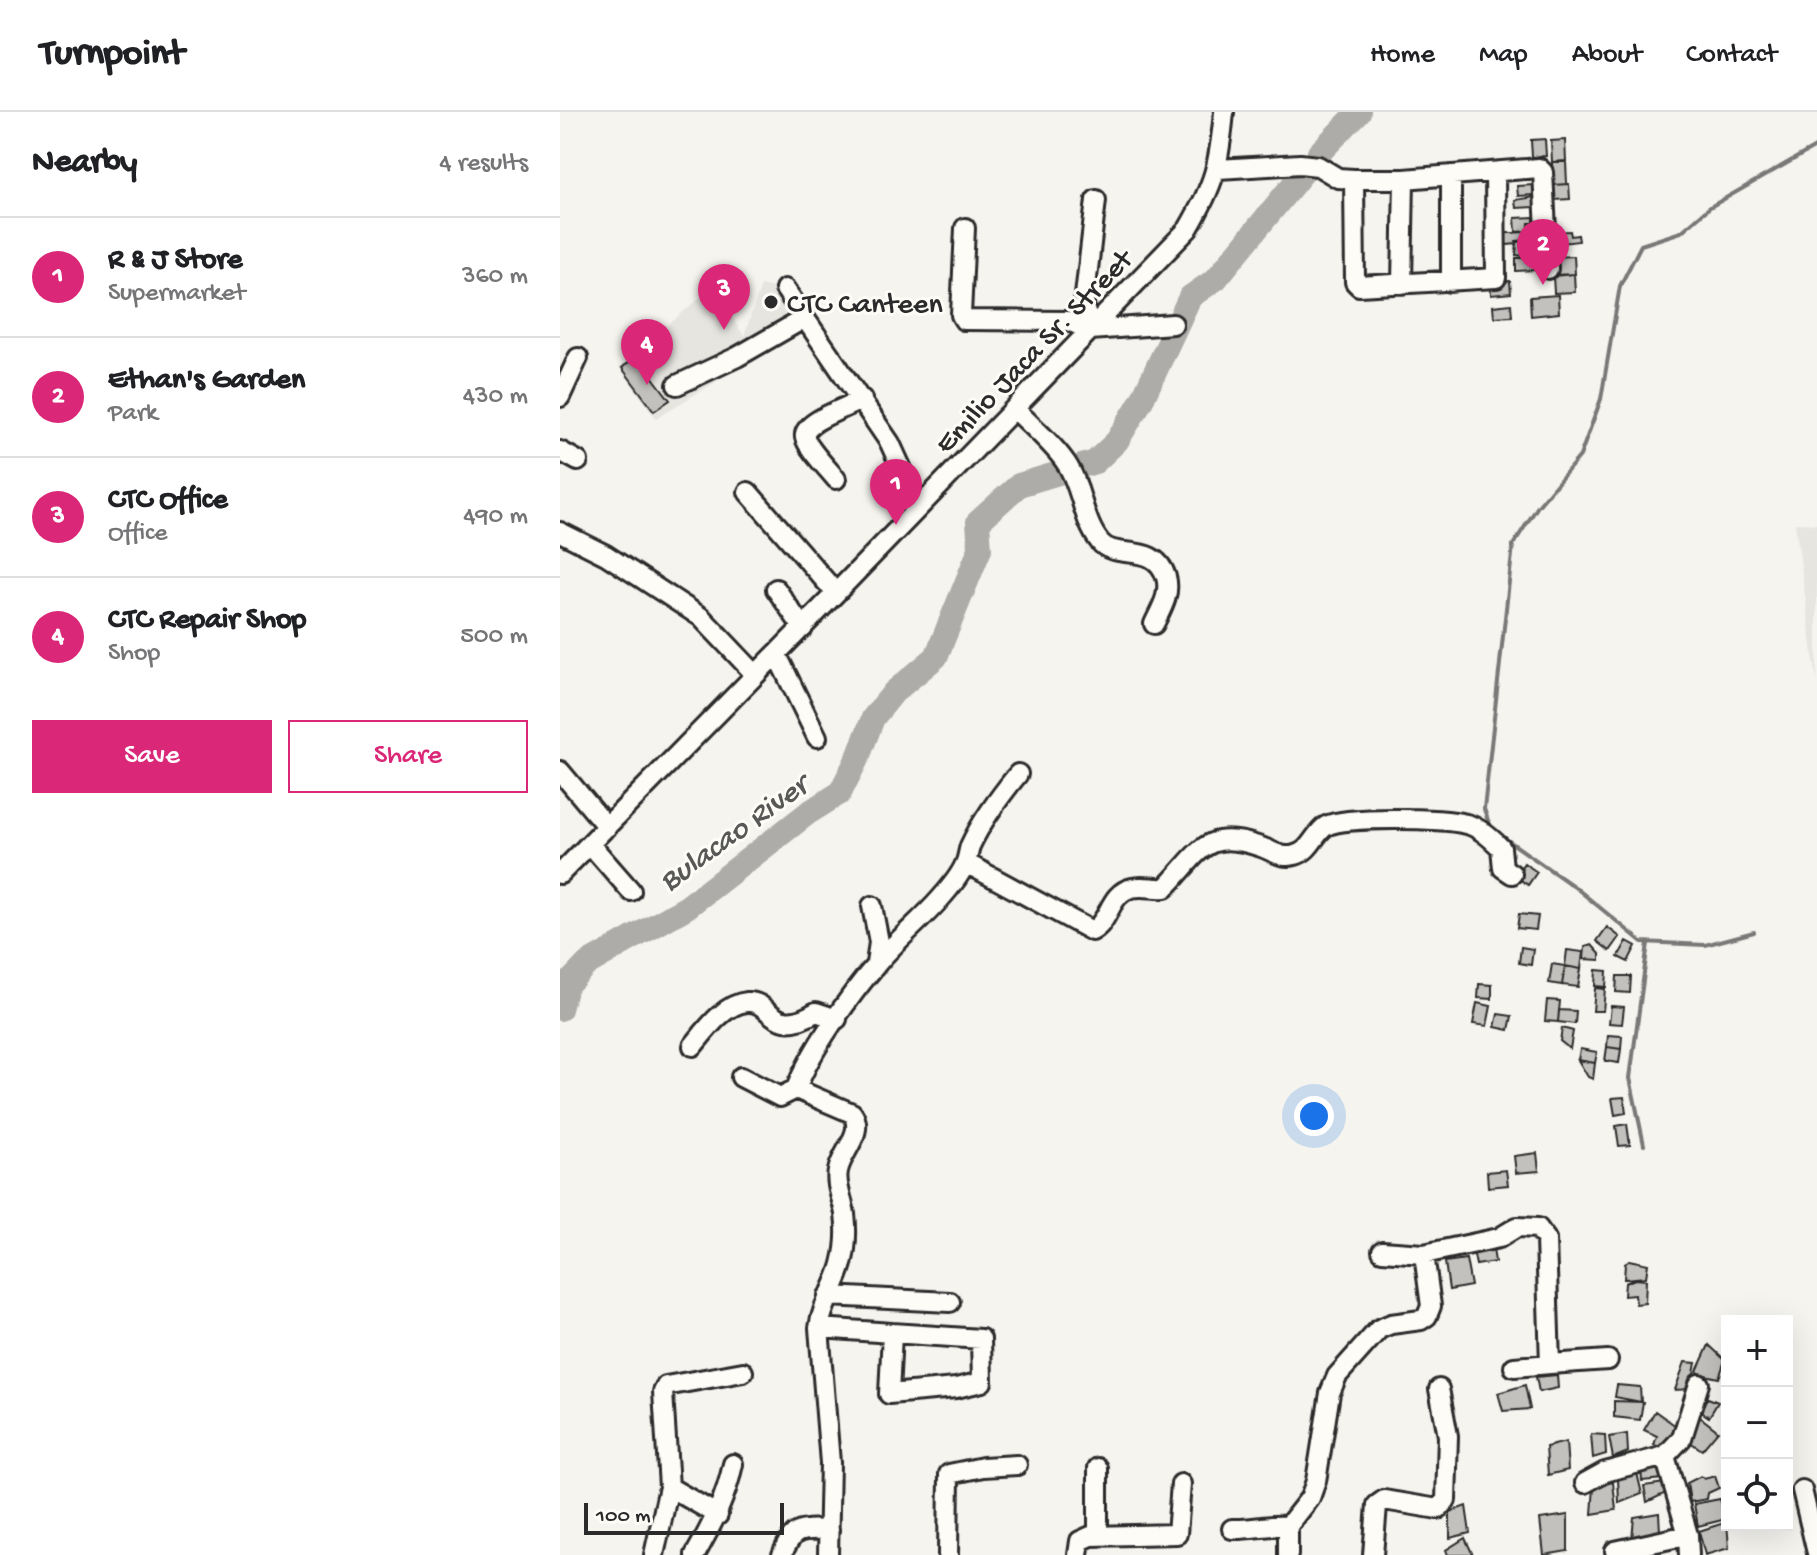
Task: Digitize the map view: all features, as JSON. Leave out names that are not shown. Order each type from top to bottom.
[{"type":"street","name":"Emilio Jaca Sr. Street","points":[[560,874],[777,655],[1188,229],[1208,195],[1218,169],[1224,112]]},
{"type":"street","points":[[1218,169],[1300,164],[1318,166],[1338,178],[1404,179],[1536,167],[1543,172],[1548,269]]},
{"type":"street","points":[[1354,179],[1356,284],[1451,282],[1496,278],[1495,172]]},
{"type":"street","points":[[1451,175],[1451,282]]},
{"type":"street","points":[[1402,284],[1404,179]]},
{"type":"street","points":[[1091,328],[1084,304],[1096,200]]},
{"type":"street","points":[[965,228],[961,315],[964,320],[1068,321],[1091,328],[1173,324]]},
{"type":"street","points":[[785,289],[890,443],[919,507]]},
{"type":"street","points":[[677,385],[737,357],[805,318]]},
{"type":"street","points":[[560,397],[578,358]]},
{"type":"street","points":[[836,479],[808,444],[805,432],[807,427],[826,416],[862,399]]},
{"type":"street","points":[[1015,409],[1066,463],[1102,545],[1116,552],[1136,552],[1154,560],[1166,577],[1167,598],[1154,624]]},
{"type":"street","points":[[560,451],[578,461]]},
{"type":"street","points":[[748,492],[836,593]]},
{"type":"street","points":[[560,532],[606,555],[701,617],[755,674]]},
{"type":"street","points":[[776,589],[803,628]]},
{"type":"street","points":[[777,655],[817,737]]},
{"type":"street","points":[[560,771],[607,827]]},
{"type":"street","points":[[741,1077],[780,1097],[796,1089],[802,1072],[876,964],[941,899],[966,863],[969,848],[1001,794],[1018,774]]},
{"type":"street","points":[[966,863],[1092,931],[1099,928],[1123,891],[1136,887],[1165,888],[1202,847],[1214,842],[1237,840],[1283,857],[1297,855],[1308,848],[1322,829],[1336,824],[1411,818],[1467,824],[1501,848],[1503,868],[1512,874]]},
{"type":"street","points":[[590,844],[631,891]]},
{"type":"street","points":[[872,906],[879,942],[876,964]]},
{"type":"street","points":[[693,1046],[723,1013],[747,1002],[760,1005],[773,1018],[782,1021],[805,1019],[816,1012],[837,1019]]},
{"type":"street","points":[[796,1089],[852,1113],[856,1119],[855,1133],[837,1172],[845,1216],[845,1250],[842,1266],[821,1312],[819,1328],[830,1463],[828,1555]]},
{"type":"street","points":[[1382,1251],[1424,1254],[1499,1238],[1517,1227],[1538,1228],[1546,1239],[1550,1364]]},
{"type":"street","points":[[1288,1555],[1288,1526],[1310,1498],[1316,1481],[1330,1393],[1337,1376],[1379,1329],[1421,1320],[1430,1312],[1424,1254]]},
{"type":"street","points":[[828,1296],[950,1302]]},
{"type":"street","points":[[819,1328],[981,1339],[982,1382],[956,1388],[889,1394],[892,1333]]},
{"type":"street","points":[[1514,1367],[1608,1360]]},
{"type":"street","points":[[654,1555],[669,1487],[663,1392],[666,1386],[743,1372]]},
{"type":"street","points":[[1585,1483],[1605,1472],[1665,1456],[1682,1438],[1699,1384]]},
{"type":"street","points":[[1373,1555],[1377,1505],[1384,1500],[1438,1509],[1446,1500],[1448,1436],[1439,1389]]},
{"type":"street","points":[[1665,1456],[1688,1535],[1689,1555]]},
{"type":"street","points":[[695,1555],[718,1515],[733,1464]]},
{"type":"street","points":[[948,1555],[949,1474],[983,1467],[1017,1465]]},
{"type":"street","points":[[1098,1468],[1098,1535]]},
{"type":"street","points":[[1078,1555],[1080,1541],[1098,1535],[1177,1534],[1181,1484]]},
{"type":"street","points":[[669,1487],[718,1515]]},
{"type":"street","points":[[1802,1490],[1817,1553]]},
{"type":"street","points":[[1232,1529],[1244,1530],[1268,1524],[1288,1526]]},
{"type":"street","points":[[782,1555],[789,1538],[796,1531],[829,1530]]},
{"type":"street","points":[[1615,1551],[1688,1535]]},
{"type":"shaded area","points":[[761,285],[782,290],[809,329],[656,418],[619,367],[708,291],[714,301],[720,300],[744,336]]},
{"type":"shaded area","points":[[1795,523],[1817,524],[1817,682]]},
{"type":"building","points":[[1545,139],[1546,156],[1532,157],[1531,140]]},
{"type":"building","points":[[1565,140],[1566,161],[1552,162],[1551,141]]},
{"type":"building","points":[[1552,162],[1566,162],[1567,184],[1553,185]]},
{"type":"building","points":[[1569,184],[1570,199],[1554,200],[1553,185]]},
{"type":"building","points":[[1534,185],[1535,195],[1518,196],[1517,186]]},
{"type":"building","points":[[1535,197],[1535,207],[1516,208],[1515,200]]},
{"type":"building","points":[[1534,217],[1534,223],[1529,223],[1529,231],[1516,232],[1515,218]]},
{"type":"building","points":[[1536,231],[1535,257],[1516,255],[1517,242],[1526,241],[1526,232]]},
{"type":"building","points":[[1570,231],[1571,236],[1578,235],[1579,241],[1553,244],[1552,236],[1558,235],[1557,232]]},
{"type":"building","points":[[1525,232],[1525,240],[1516,241],[1517,244],[1496,246],[1495,234]]},
{"type":"building","points":[[1574,256],[1575,274],[1554,275],[1553,257]]},
{"type":"building","points":[[1516,258],[1536,261],[1536,270],[1516,271]]},
{"type":"building","points":[[1574,274],[1575,292],[1554,293],[1553,276]]},
{"type":"building","points":[[1510,281],[1511,293],[1491,295],[1490,282]]},
{"type":"building","points":[[1558,295],[1559,313],[1531,316],[1530,297]]},
{"type":"building","points":[[1511,304],[1512,316],[1494,317],[1493,306]]},
{"type":"building","points":[[656,339],[668,353],[648,371],[670,400],[654,411],[622,368]]},
{"type":"building","points":[[1524,863],[1537,872],[1528,885],[1515,876]]},
{"type":"building","points":[[1519,914],[1538,916],[1536,930],[1517,928]]},
{"type":"building","points":[[1607,927],[1620,937],[1610,951],[1597,941]]},
{"type":"building","points":[[1627,941],[1636,946],[1628,962],[1618,957]]},
{"type":"building","points":[[1592,945],[1600,954],[1600,960],[1584,959],[1585,947]]},
{"type":"building","points":[[1521,947],[1533,949],[1531,965],[1519,963]]},
{"type":"building","points":[[1567,950],[1583,952],[1581,969],[1565,966]]},
{"type":"building","points":[[1552,964],[1565,966],[1562,985],[1549,983]]},
{"type":"building","points":[[1565,966],[1581,969],[1578,987],[1562,985]]},
{"type":"building","points":[[1596,970],[1607,971],[1606,987],[1595,986]]},
{"type":"building","points":[[1617,976],[1631,976],[1630,993],[1616,992]]},
{"type":"building","points":[[1479,984],[1492,985],[1492,999],[1478,998]]},
{"type":"building","points":[[1595,988],[1605,989],[1603,1011],[1593,1011]]},
{"type":"building","points":[[1547,1000],[1560,1001],[1558,1022],[1545,1021]]},
{"type":"building","points":[[1477,1003],[1491,1006],[1487,1026],[1473,1024]]},
{"type":"building","points":[[1611,1006],[1624,1007],[1622,1024],[1609,1023]]},
{"type":"building","points":[[1559,1010],[1576,1011],[1575,1024],[1558,1022]]},
{"type":"building","points":[[1498,1014],[1512,1016],[1509,1030],[1495,1027]]},
{"type":"building","points":[[1562,1028],[1573,1031],[1570,1049],[1560,1041]]},
{"type":"building","points":[[1608,1035],[1622,1036],[1621,1049],[1607,1047]]},
{"type":"building","points":[[1607,1047],[1621,1049],[1619,1063],[1605,1061]]},
{"type":"building","points":[[1580,1049],[1597,1052],[1595,1063],[1578,1060]]},
{"type":"building","points":[[1578,1060],[1595,1063],[1593,1079],[1588,1077]]},
{"type":"building","points":[[1624,1097],[1626,1113],[1615,1115],[1612,1098]]},
{"type":"building","points":[[1627,1124],[1630,1145],[1619,1146],[1616,1126]]},
{"type":"building","points":[[1537,1153],[1539,1171],[1516,1173],[1514,1156]]},
{"type":"building","points":[[1506,1170],[1508,1185],[1488,1187],[1487,1172]]},
{"type":"building","points":[[1492,1242],[1495,1262],[1476,1265],[1472,1246]]},
{"type":"building","points":[[1466,1259],[1471,1286],[1449,1290],[1445,1262]]},
{"type":"building","points":[[1629,1260],[1648,1264],[1646,1277],[1624,1279],[1625,1264]]},
{"type":"building","points":[[1635,1279],[1646,1280],[1645,1303],[1636,1304],[1635,1295],[1624,1296],[1625,1283]]},
{"type":"building","points":[[1709,1345],[1721,1356],[1719,1378],[1697,1371]]},
{"type":"building","points":[[1685,1362],[1696,1363],[1691,1389],[1675,1390]]},
{"type":"building","points":[[1557,1375],[1558,1388],[1539,1392],[1536,1377]]},
{"type":"building","points":[[1525,1385],[1530,1409],[1503,1411],[1498,1393]]},
{"type":"building","points":[[1617,1385],[1640,1387],[1641,1402],[1615,1397]]},
{"type":"building","points":[[1708,1398],[1718,1402],[1709,1417],[1697,1409]]},
{"type":"building","points":[[1614,1401],[1643,1402],[1640,1420],[1614,1417]]},
{"type":"building","points":[[1655,1411],[1676,1426],[1664,1448],[1654,1445],[1657,1436],[1644,1430]]},
{"type":"building","points":[[1700,1417],[1718,1431],[1702,1450],[1684,1438]]},
{"type":"building","points":[[1591,1434],[1605,1435],[1606,1454],[1593,1458]]},
{"type":"building","points":[[1627,1434],[1628,1452],[1613,1458],[1609,1437]]},
{"type":"building","points":[[1566,1442],[1568,1470],[1548,1475],[1546,1447]]},
{"type":"building","points":[[1659,1464],[1663,1479],[1642,1481],[1641,1468]]},
{"type":"building","points":[[1637,1473],[1642,1494],[1619,1503],[1618,1478]]},
{"type":"building","points":[[1701,1476],[1704,1479],[1715,1476],[1719,1488],[1708,1493],[1707,1499],[1690,1502],[1687,1483]]},
{"type":"building","points":[[1613,1482],[1616,1510],[1592,1514],[1594,1487]]},
{"type":"building","points":[[1665,1483],[1666,1493],[1647,1502],[1644,1486]]},
{"type":"building","points":[[1720,1499],[1721,1520],[1698,1526],[1694,1504]]},
{"type":"building","points":[[1466,1506],[1470,1533],[1450,1538],[1450,1512]]},
{"type":"building","points":[[1659,1513],[1660,1532],[1632,1540],[1634,1517]]},
{"type":"building","points":[[1568,1515],[1568,1551],[1544,1555],[1540,1519]]},
{"type":"building","points":[[1721,1524],[1721,1531],[1728,1531],[1729,1548],[1705,1555],[1699,1531]]},
{"type":"building","points":[[1465,1538],[1473,1555],[1448,1555],[1446,1550]]},
{"type":"waterway","name":"Bulacao River","points":[[1319,153],[1359,112]]},
{"type":"waterway","points":[[1491,829],[1484,809],[1513,545],[1538,506],[1580,456],[1601,399],[1620,286],[1641,245],[1681,232],[1710,207],[1817,146]]},
{"type":"waterway","name":"Bulacao River","points":[[560,1009],[566,986],[587,964],[687,907],[808,813],[840,793],[873,718],[894,692],[936,657],[980,549],[978,522],[1019,485],[1095,462],[1117,441],[1142,400],[1190,297],[1216,279],[1305,170]]},
{"type":"waterway","points":[[1499,834],[1576,888],[1642,942],[1705,945],[1754,932]]},
{"type":"waterway","points":[[1644,1145],[1630,1078],[1648,943]]},
{"type":"place","name":"Ethan's Garden","points":[[1543,285]]},
{"type":"place","name":"CTC Canteen","points":[[771,302]]},
{"type":"place","name":"CTC Office","points":[[724,330]]},
{"type":"place","name":"CTC Repair Shop","points":[[647,385]]},
{"type":"place","name":"R & J Store","points":[[896,525]]}]
